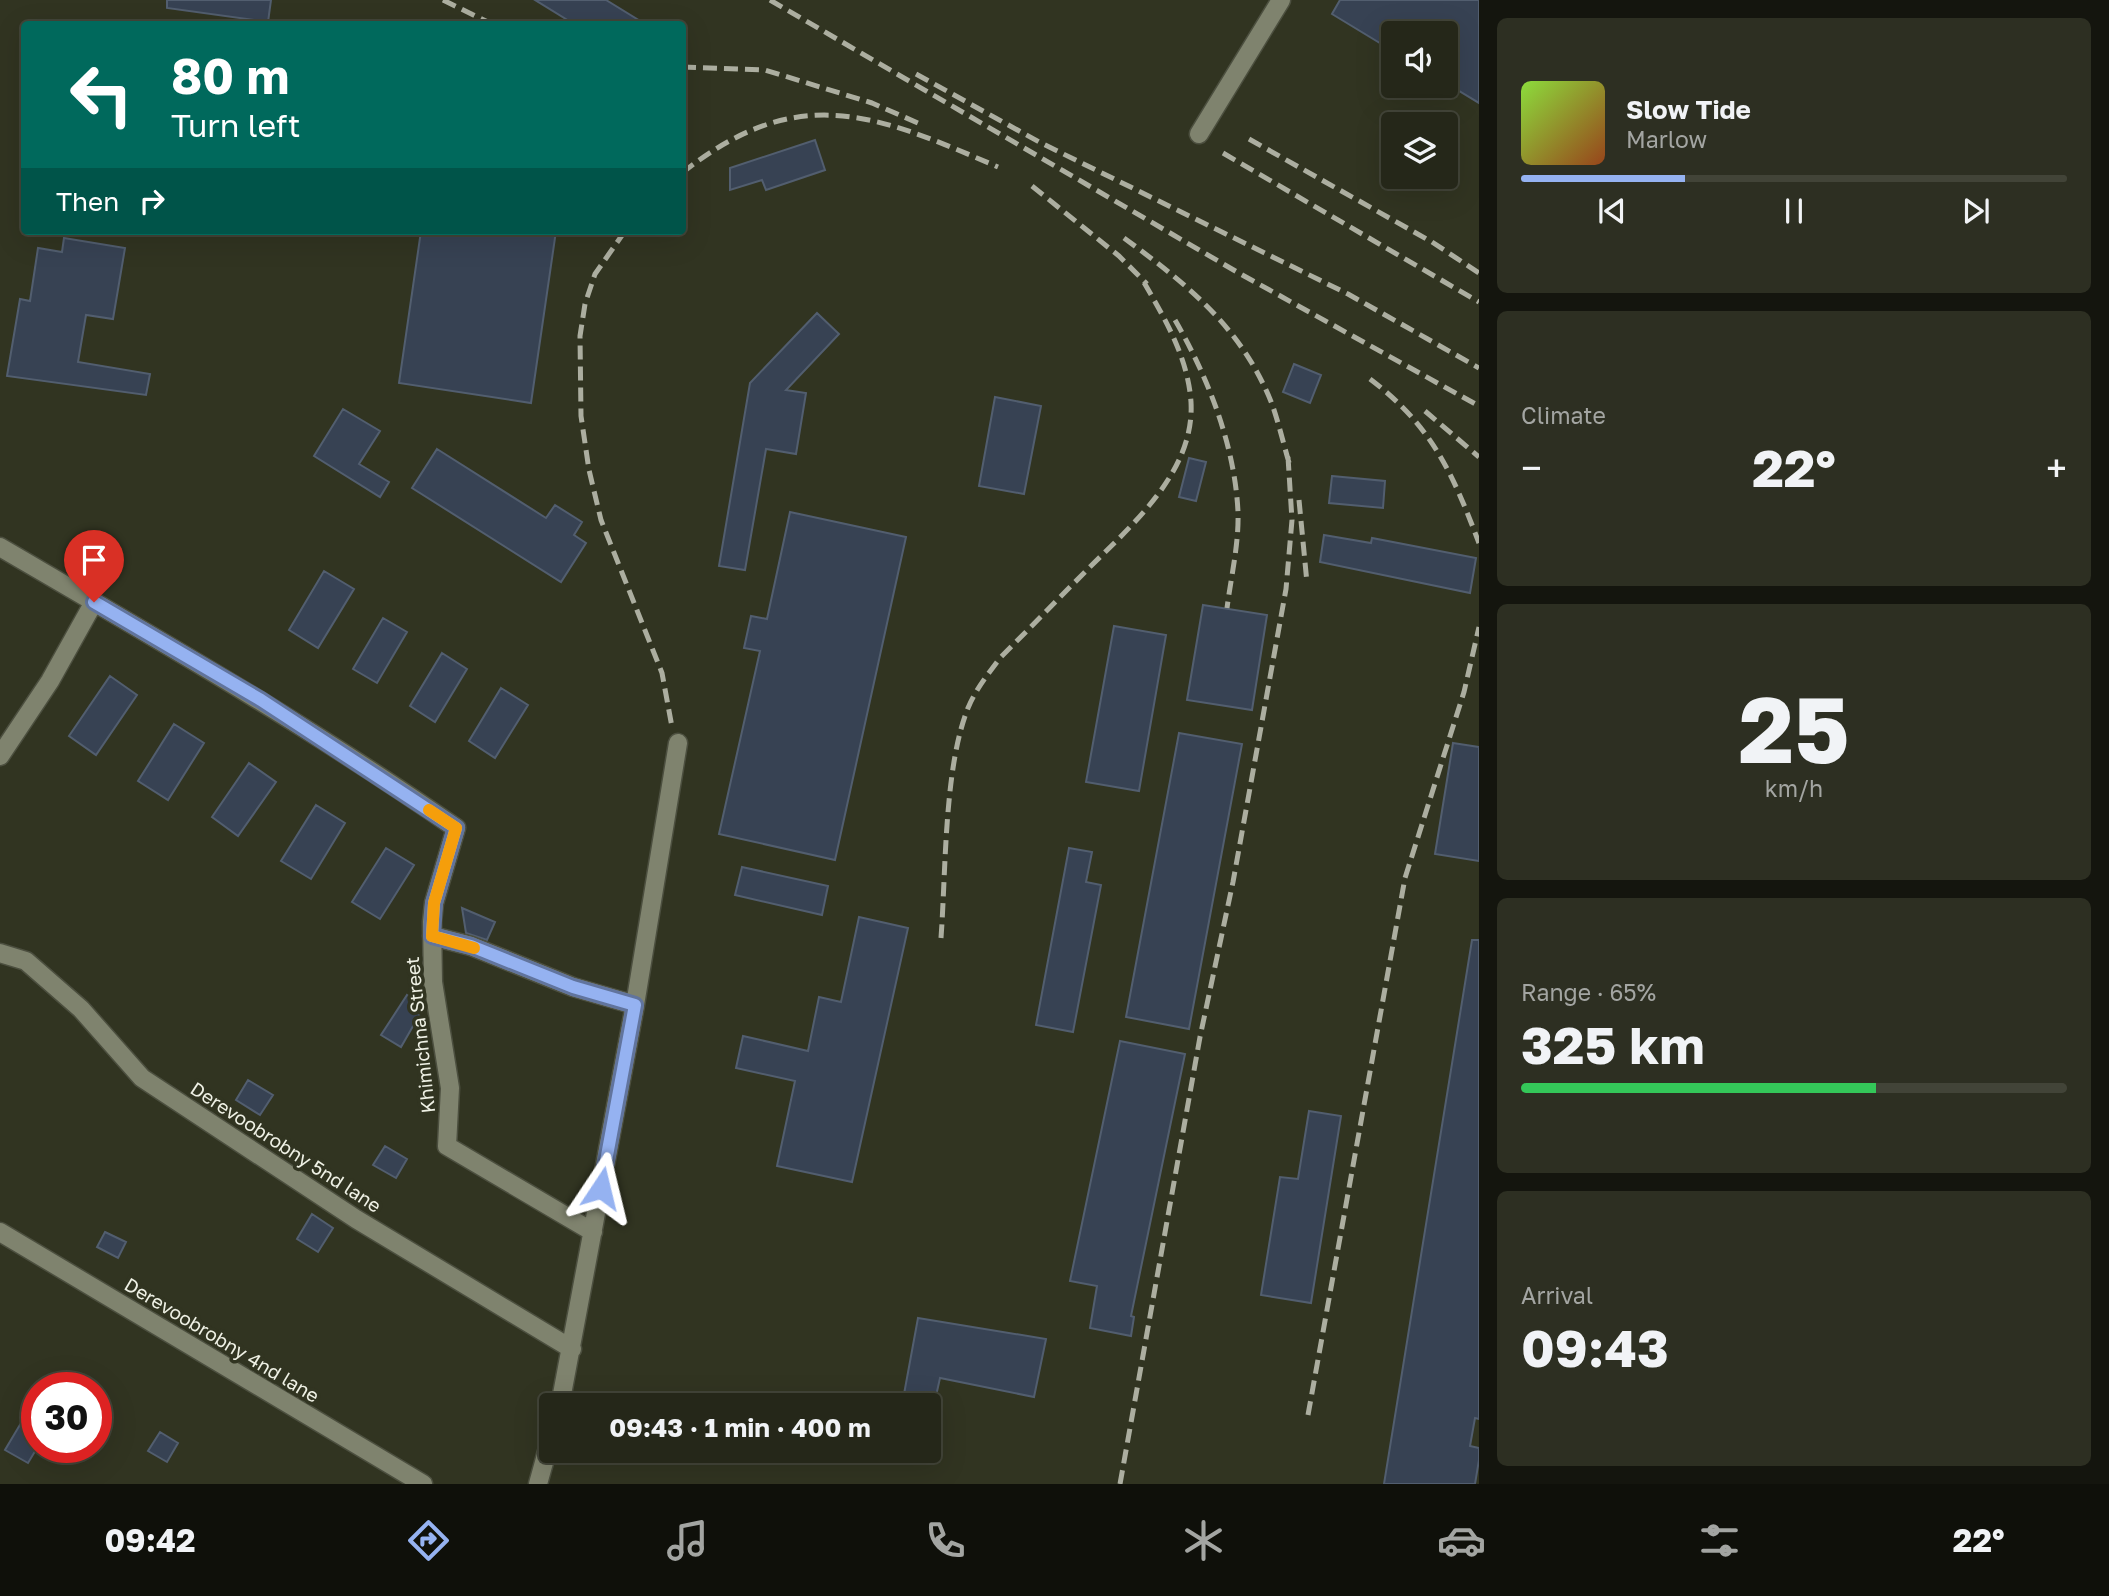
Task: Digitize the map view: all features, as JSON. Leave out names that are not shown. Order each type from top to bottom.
[{"type":"street","points":[[1199,134],[1281,0]]},
{"type":"street","name":"Khimichna Street","points":[[0,547],[261,700],[456,828],[434,903],[432,936],[433,982],[450,1088],[447,1146],[593,1232]]},
{"type":"street","points":[[0,756],[50,681],[94,602]]},
{"type":"street","points":[[563,1393],[635,1005],[678,743]]},
{"type":"street","points":[[432,936],[471,946],[573,987],[635,1005]]},
{"type":"street","name":"Derevoobrobny 5nd lane","points":[[0,953],[26,961],[46,978],[81,1009],[142,1078],[356,1219],[572,1349]]},
{"type":"street","name":"Derevoobrobny 4nd lane","points":[[0,1232],[423,1484]]},
{"type":"street","points":[[538,1484],[544,1463]]},
{"type":"building","points":[[167,0],[271,0],[268,21],[167,8]]},
{"type":"building","points":[[535,0],[606,0],[640,21],[569,21]]},
{"type":"building","points":[[1340,0],[1479,0],[1479,103],[1458,90],[1458,21],[1381,21],[1381,44],[1332,14]]},
{"type":"building","points":[[815,140],[825,170],[766,190],[762,180],[730,190],[730,168]]},
{"type":"building","points":[[420,235],[555,235],[531,403],[399,383]]},
{"type":"building","points":[[64,238],[125,248],[113,319],[86,315],[78,362],[150,374],[146,395],[7,376],[20,299],[30,301],[38,248],[62,252]]},
{"type":"building","points":[[817,313],[839,334],[786,390],[806,393],[796,454],[766,449],[745,570],[719,566],[750,383]]},
{"type":"building","points":[[1294,364],[1321,375],[1310,403],[1283,392]]},
{"type":"building","points":[[995,397],[1041,406],[1024,494],[979,486]]},
{"type":"building","points":[[343,409],[380,431],[359,464],[389,482],[380,497],[314,456]]},
{"type":"building","points":[[437,449],[546,518],[555,505],[582,522],[574,535],[586,543],[561,582],[412,488]]},
{"type":"building","points":[[1189,458],[1206,462],[1196,501],[1179,497]]},
{"type":"building","points":[[1332,476],[1385,481],[1383,508],[1329,503]]},
{"type":"building","points":[[790,512],[906,537],[835,860],[719,834],[760,651],[744,648],[751,616],[767,619]]},
{"type":"building","points":[[1324,535],[1371,543],[1372,538],[1476,558],[1470,593],[1320,562]]},
{"type":"building","points":[[324,571],[354,589],[318,648],[289,630]]},
{"type":"building","points":[[1203,605],[1267,615],[1252,710],[1187,700]]},
{"type":"building","points":[[383,618],[407,632],[377,683],[353,669]]},
{"type":"building","points":[[1114,626],[1166,635],[1139,791],[1086,782]]},
{"type":"building","points":[[442,653],[467,669],[435,722],[410,706]]},
{"type":"building","points":[[110,676],[137,695],[96,755],[69,736]]},
{"type":"building","points":[[501,688],[528,705],[495,758],[469,741]]},
{"type":"building","points":[[174,724],[204,743],[168,800],[138,781]]},
{"type":"building","points":[[1179,733],[1242,744],[1189,1029],[1126,1017]]},
{"type":"building","points":[[1453,743],[1479,747],[1479,861],[1435,854]]},
{"type":"building","points":[[249,763],[276,782],[238,836],[212,817]]},
{"type":"building","points":[[316,805],[345,823],[311,879],[281,861]]},
{"type":"building","points":[[386,848],[414,865],[380,919],[352,902]]},
{"type":"building","points":[[1069,848],[1092,852],[1086,882],[1101,885],[1073,1032],[1036,1025]]},
{"type":"building","points":[[742,867],[828,886],[822,915],[735,895]]},
{"type":"building","points":[[462,908],[495,922],[487,940],[466,933]]},
{"type":"building","points":[[859,917],[908,928],[852,1182],[777,1166],[795,1081],[736,1068],[743,1036],[808,1051],[819,997],[841,1002]]},
{"type":"building","points":[[1472,940],[1479,940],[1479,1419],[1475,1418],[1470,1446],[1479,1448],[1479,1460],[1475,1484],[1384,1484]]},
{"type":"building","points":[[407,995],[424,1007],[401,1047],[381,1035]]},
{"type":"building","points":[[1120,1041],[1185,1054],[1131,1316],[1134,1317],[1131,1336],[1090,1328],[1097,1286],[1070,1281]]},
{"type":"building","points":[[248,1080],[273,1095],[260,1115],[236,1100]]},
{"type":"building","points":[[1309,1111],[1341,1116],[1311,1303],[1261,1295],[1280,1177],[1298,1179]]},
{"type":"building","points":[[385,1146],[407,1159],[396,1178],[373,1165]]},
{"type":"building","points":[[312,1214],[333,1228],[318,1252],[297,1239]]},
{"type":"building","points":[[105,1232],[126,1242],[118,1258],[97,1247]]},
{"type":"building","points":[[918,1318],[1046,1339],[1034,1397],[940,1378],[937,1393],[904,1393]]},
{"type":"building","points":[[21,1423],[21,1459],[5,1450]]},
{"type":"building","points":[[160,1432],[178,1443],[167,1462],[148,1451]]},
{"type":"railway","points":[[443,0],[486,21]]},
{"type":"railway","points":[[770,0],[1237,272],[1479,406]]},
{"type":"railway","points":[[686,67],[765,70],[872,103],[918,123]]},
{"type":"railway","points":[[916,74],[1041,143],[1348,294],[1479,368]]},
{"type":"railway","points":[[686,170],[724,144],[764,126],[801,117],[838,116],[876,122],[914,133],[998,167]]},
{"type":"railway","points":[[1249,139],[1432,242],[1479,273]]},
{"type":"railway","points":[[1223,153],[1479,302]]},
{"type":"railway","points":[[1032,186],[1119,256],[1147,284]]},
{"type":"railway","points":[[622,235],[595,274],[585,304],[580,336],[581,416],[589,470],[601,520],[662,673],[672,727]]},
{"type":"railway","points":[[1124,238],[1191,291],[1229,330],[1260,377],[1272,404],[1290,466]]},
{"type":"railway","points":[[941,938],[950,789],[960,732],[971,701],[1000,658],[1138,518],[1170,476],[1182,453],[1189,428],[1189,385],[1174,338],[1142,279]]},
{"type":"railway","points":[[1175,320],[1209,388],[1232,462],[1238,524],[1227,608]]},
{"type":"railway","points":[[1370,379],[1409,414],[1438,452],[1479,543]]},
{"type":"railway","points":[[1425,411],[1479,457]]},
{"type":"railway","points":[[1120,1484],[1200,1037],[1233,882],[1286,589],[1292,520],[1288,457]]},
{"type":"railway","points":[[1299,500],[1307,583]]},
{"type":"railway","points":[[1308,1415],[1405,878],[1464,692],[1479,627]]},
{"type":"slow traffic","points":[[429,810],[456,828],[434,903],[432,936],[474,948]]},
{"type":"route","points":[[94,602],[261,700],[456,828],[434,903],[432,936],[471,946],[573,987],[635,1005],[601,1188]]}]
